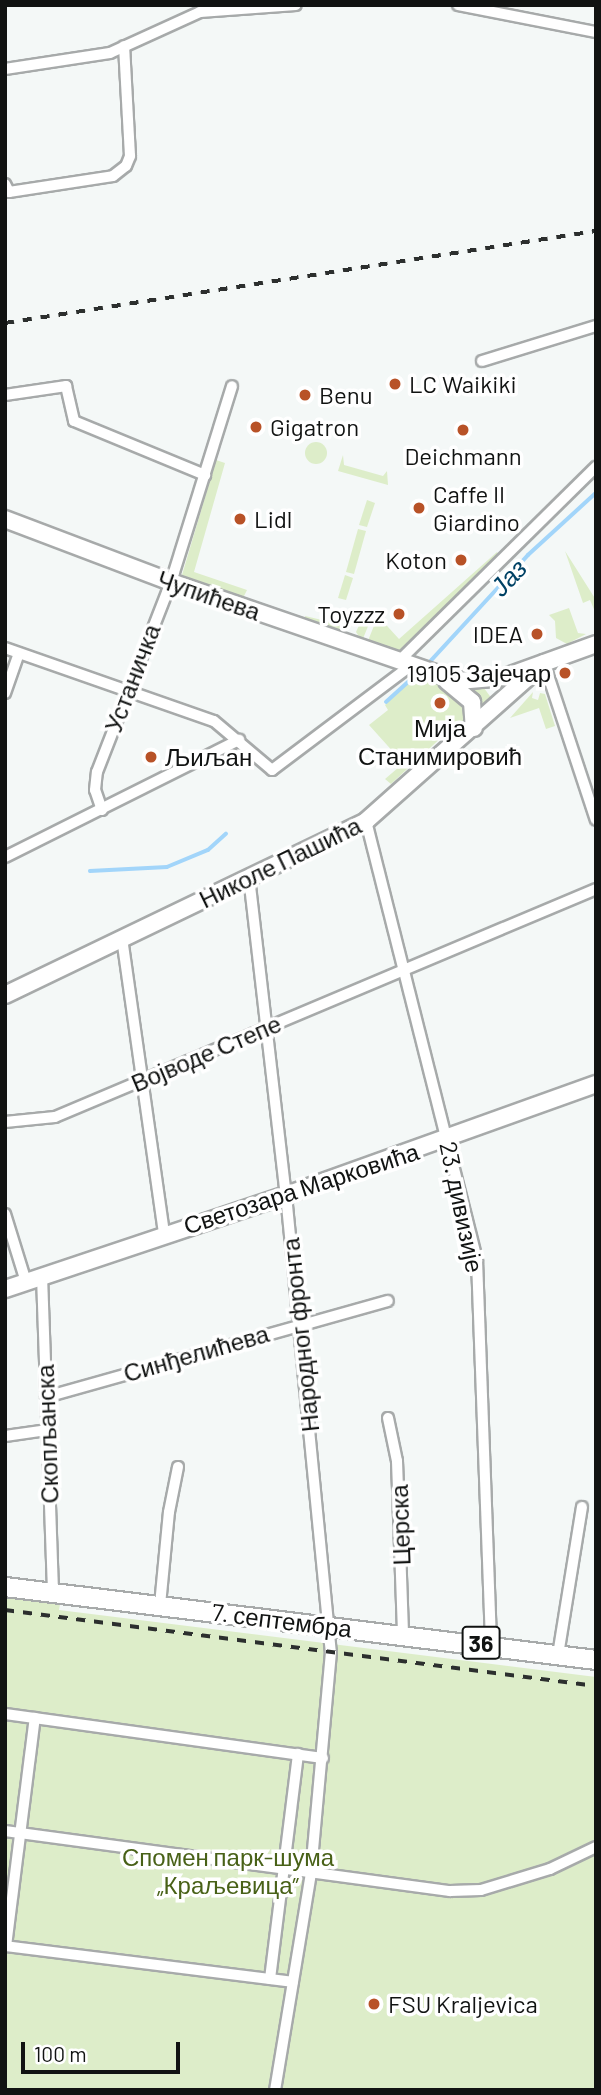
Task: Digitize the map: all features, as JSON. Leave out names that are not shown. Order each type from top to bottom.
[{"type":"main road","name":"7. септембра","points":[[5,1587],[491,1644],[596,1660]]},
{"type":"street","points":[[5,69],[110,53],[210,8],[296,5]]},
{"type":"street","points":[[458,5],[596,32]]},
{"type":"street","points":[[5,184],[9,192],[113,176],[126,166],[130,156],[124,46]]},
{"type":"street","points":[[482,361],[596,326]]},
{"type":"street","points":[[5,395],[66,386],[74,421],[205,475]]},
{"type":"street","name":"Устаничка","points":[[102,810],[95,778],[126,688],[171,582],[232,386]]},
{"type":"street","points":[[5,648],[126,688],[214,721],[239,740],[266,768],[275,769],[412,666],[596,467]]},
{"type":"street","name":"Чупићева","points":[[5,519],[171,582],[443,678]]},
{"type":"street","name":"Николе Пашића","points":[[5,995],[366,821],[494,711],[544,663],[596,644]]},
{"type":"street","points":[[5,693],[19,653]]},
{"type":"street","points":[[443,678],[485,681],[544,663],[591,792],[596,820]]},
{"type":"street","points":[[443,678],[472,702],[494,711],[493,692],[485,681]]},
{"type":"street","points":[[472,702],[474,728]]},
{"type":"street","points":[[5,857],[239,740]]},
{"type":"street","name":"23. дивизије","points":[[366,821],[448,1139],[479,1276],[491,1644]]},
{"type":"street","name":"Народног фронта","points":[[249,877],[268,1028],[330,1626],[323,1758],[311,1873],[275,2090]]},
{"type":"street","name":"Војводе Степе","points":[[5,1122],[55,1117],[596,888]]},
{"type":"street","points":[[122,938],[145,1078],[164,1233]]},
{"type":"street","name":"Светозара Марковића","points":[[5,1289],[448,1139],[596,1084]]},
{"type":"street","points":[[5,1213],[26,1282]]},
{"type":"street","name":"Скопљанска","points":[[42,1276],[53,1592]]},
{"type":"street","name":"Синђелићева","points":[[46,1397],[298,1323],[388,1301]]},
{"type":"street","name":"Церска","points":[[388,1418],[397,1461],[403,1634]]},
{"type":"street","points":[[5,1436],[47,1430]]},
{"type":"street","points":[[160,1605],[169,1512],[178,1467]]},
{"type":"street","points":[[558,1655],[582,1507]]},
{"type":"street","points":[[5,1714],[323,1758]]},
{"type":"street","points":[[35,1718],[6,1946],[293,1982]]},
{"type":"street","points":[[270,1979],[298,1754]]},
{"type":"street","points":[[5,1831],[464,1892],[550,1869],[596,1847]]},
{"type":"green space","points":[[316,442],[324,445],[327,453],[324,461],[316,464],[308,461],[305,453],[308,445]]},
{"type":"green space","points":[[343,455],[344,465],[383,476],[387,471],[388,485],[338,471]]},
{"type":"green space","points":[[216,460],[225,463],[194,572],[247,590],[243,598],[182,575]]},
{"type":"green space","points":[[367,500],[375,503],[367,527],[359,525]]},
{"type":"green space","points":[[358,529],[366,531],[354,574],[346,572]]},
{"type":"green space","points":[[565,551],[596,600],[596,614],[590,600],[583,603]]},
{"type":"green space","points":[[497,552],[499,555],[396,655],[367,643],[378,616],[399,639]]},
{"type":"green space","points":[[345,575],[353,578],[346,600],[338,598]]},
{"type":"green space","points":[[367,608],[373,614],[362,641],[356,632]]},
{"type":"green space","points":[[569,608],[578,633],[586,634],[567,644],[556,638],[555,621],[549,615]]},
{"type":"green space","points":[[325,612],[346,619],[343,634],[306,622],[305,616],[322,620]]},
{"type":"green space","points":[[415,674],[446,684],[464,701],[465,724],[444,735],[391,784],[385,779],[399,767],[392,758],[396,755],[369,725],[388,710],[385,705]]},
{"type":"green space","points":[[460,685],[484,688],[492,699],[487,706],[480,704]]},
{"type":"green space","points":[[533,692],[532,698],[538,700],[540,693],[545,694],[555,726],[546,729],[539,708],[510,718]]},
{"type":"green space","name":"Спомен парк-шума „Краљевица”","points":[[5,1597],[60,1604],[59,1610],[596,1677],[596,2090],[5,2090]]},
{"type":"waterway","name":"Јаз","points":[[427,665],[528,555],[596,493]]},
{"type":"waterway","name":"Јаз","points":[[386,702],[418,673]]},
{"type":"waterway","name":"Јаз","points":[[90,871],[167,867],[208,850],[226,834]]},
{"type":"railway","points":[[5,323],[596,231]]},
{"type":"railway","points":[[5,1610],[596,1686]]},
{"type":"place","name":"LC Waikiki","points":[[395,384]]},
{"type":"place","name":"Benu","points":[[305,395]]},
{"type":"place","name":"Gigatron","points":[[256,427]]},
{"type":"place","name":"Deichmann","points":[[463,430]]},
{"type":"place","name":"Caffe Il Giardino","points":[[419,508]]},
{"type":"place","name":"Lidl","points":[[240,519]]},
{"type":"place","name":"Koton","points":[[461,560]]},
{"type":"place","name":"Toyzzz","points":[[399,614]]},
{"type":"place","name":"IDEA","points":[[537,634]]},
{"type":"place","name":"19105 Зајечар","points":[[565,673]]},
{"type":"place","name":"Мија Станимировић","points":[[440,703]]},
{"type":"place","name":"Љиљан","points":[[151,757]]},
{"type":"place","name":"FSU Kraljevica","points":[[374,2004]]}]
